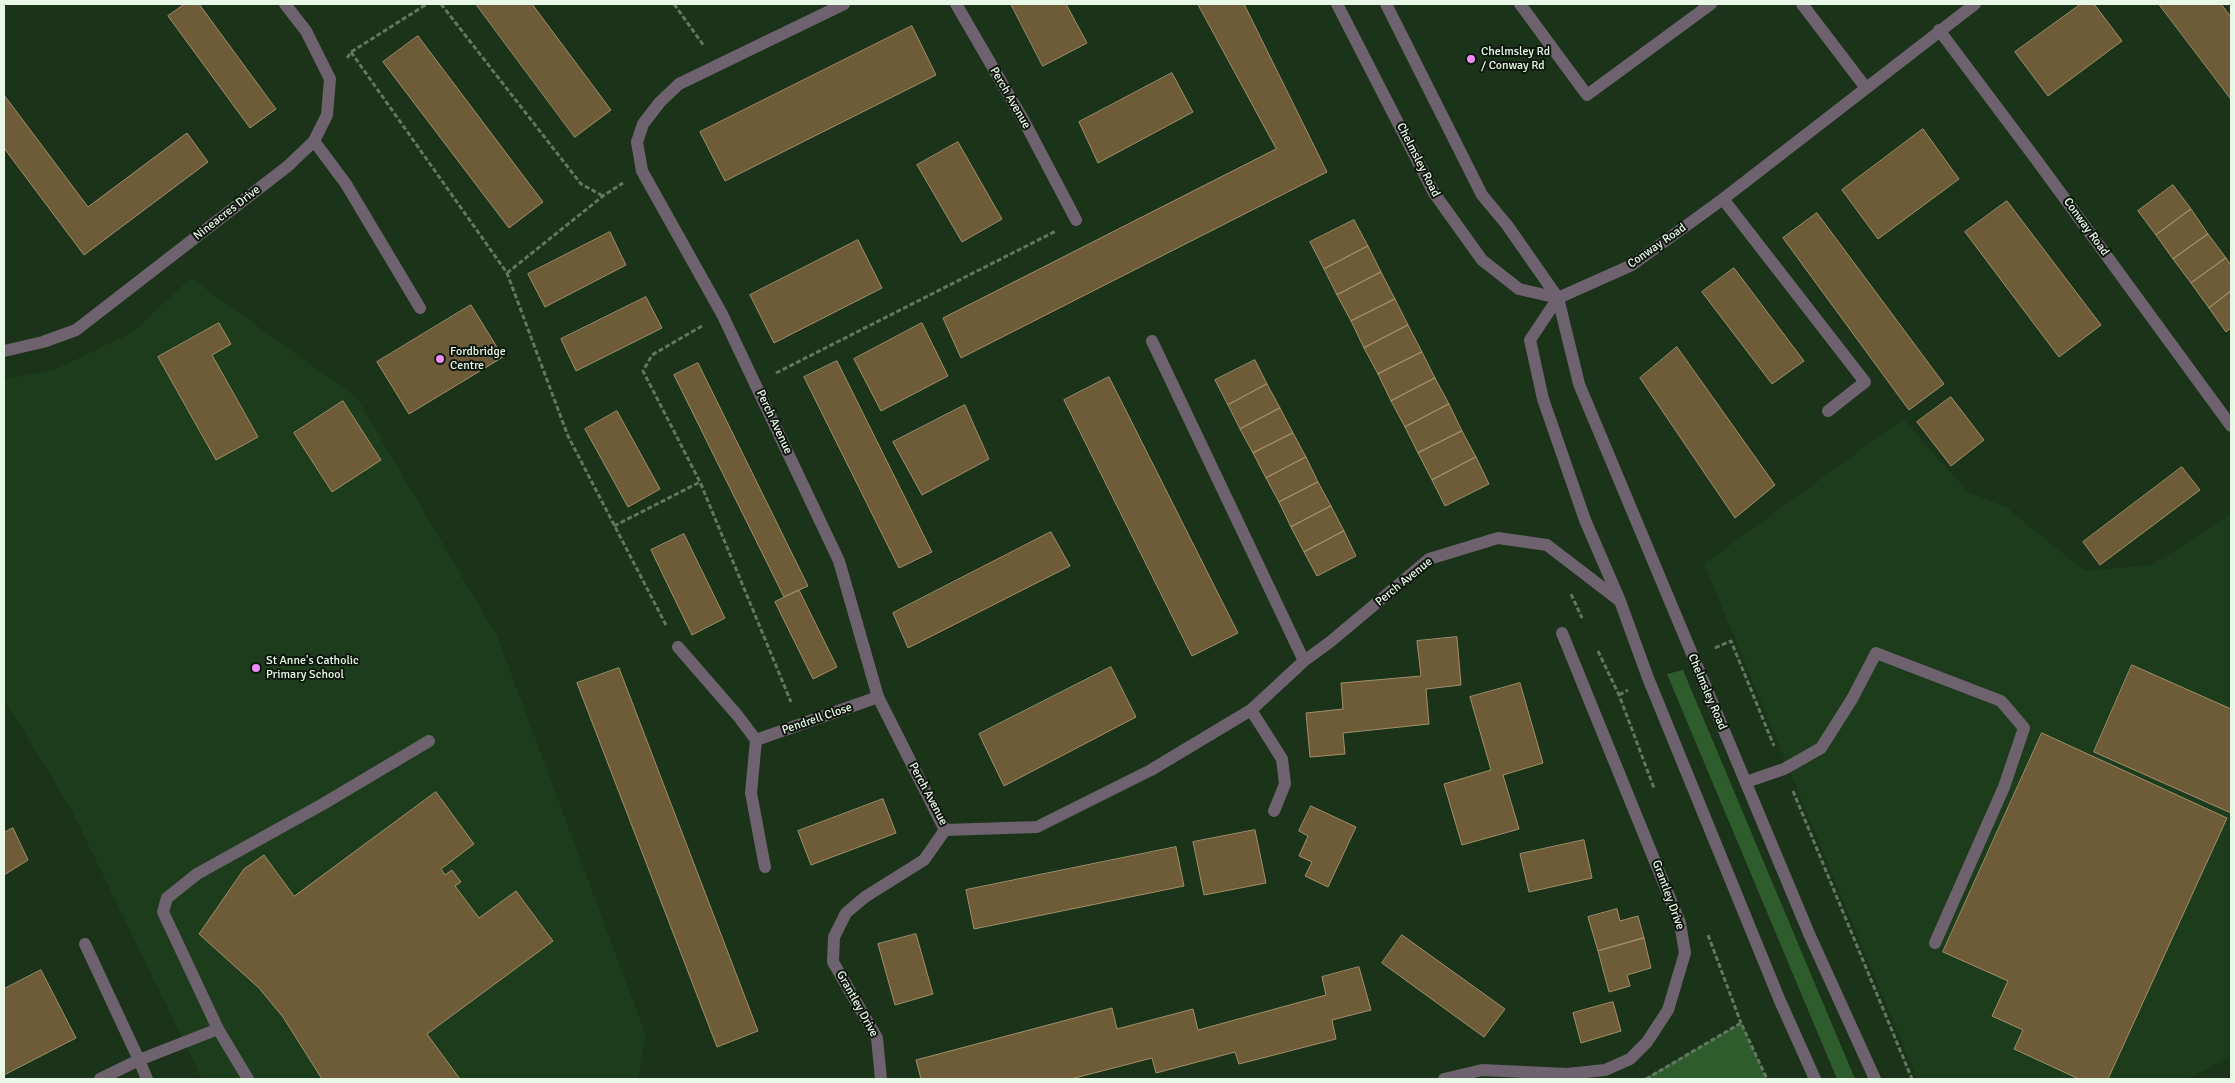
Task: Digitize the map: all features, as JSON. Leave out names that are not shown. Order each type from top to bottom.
[{"type":"street","points":[[285,4],[306,31],[330,79]]},
{"type":"street","name":"Perch Avenue","points":[[844,4],[679,84],[660,102],[643,124],[637,142],[642,171],[722,314],[839,560],[878,697],[945,830],[1037,827],[1151,770],[1250,710],[1304,661],[1330,642],[1429,558],[1498,538],[1547,545],[1620,601]]},
{"type":"street","name":"Perch Avenue","points":[[956,4],[1024,121],[1076,220]]},
{"type":"street","name":"Chelmsley Road","points":[[1337,4],[1434,193],[1482,260],[1519,289],[1558,298]]},
{"type":"street","name":"Chelmsley Road","points":[[1386,4],[1482,195],[1507,225],[1558,298],[1579,384],[1810,936],[1875,1079]]},
{"type":"street","points":[[1520,4],[1587,95],[1711,4]]},
{"type":"street","points":[[1802,4],[1866,88]]},
{"type":"street","name":"Conway Road","points":[[1558,298],[1632,265],[1723,199],[1975,4]]},
{"type":"street","name":"Conway Road","points":[[1939,30],[2231,426]]},
{"type":"street","name":"Nineacres Drive","points":[[4,351],[43,342],[76,330],[288,166],[314,141],[327,115],[330,79]]},
{"type":"street","points":[[314,141],[346,184],[420,308]]},
{"type":"street","points":[[1723,199],[1865,382],[1828,411]]},
{"type":"street","points":[[1558,298],[1530,340],[1546,408],[1584,520],[1620,601],[1648,678],[1780,1001],[1815,1079]]},
{"type":"street","points":[[1152,341],[1304,661]]},
{"type":"street","name":"Grantley Drive","points":[[1444,1079],[1482,1070],[1577,1073],[1605,1070],[1630,1059],[1647,1042],[1668,1010],[1685,953],[1680,923],[1562,633]]},
{"type":"street","points":[[678,647],[738,716],[756,740],[751,793],[765,867]]},
{"type":"street","points":[[1746,782],[1784,769],[1821,748],[1852,699],[1876,653],[2001,701],[2024,728],[2004,787],[1934,943]]},
{"type":"street","name":"Pendrell Close","points":[[756,740],[878,697]]},
{"type":"street","points":[[1250,710],[1282,759],[1285,784],[1274,811]]},
{"type":"street","points":[[248,1079],[218,1029],[163,912],[167,898],[197,874],[323,804],[429,741]]},
{"type":"street","name":"Grantley Drive","points":[[881,1079],[877,1038],[833,962],[834,937],[846,913],[865,897],[924,860],[945,830]]},
{"type":"street","points":[[85,944],[147,1079]]},
{"type":"street","points":[[100,1079],[139,1060],[218,1029]]},
{"type":"path","points":[[330,79],[351,52],[427,4]]},
{"type":"path","points":[[441,4],[581,184],[603,196]]},
{"type":"path","points":[[674,4],[718,66]]},
{"type":"path","points":[[351,52],[507,273],[568,436],[678,647]]},
{"type":"path","points":[[507,273],[603,196],[642,171]]},
{"type":"path","name":"Perch Avenue","points":[[756,384],[1076,220]]},
{"type":"path","points":[[722,314],[652,355],[643,371],[700,482],[801,725]]},
{"type":"path","points":[[614,526],[700,482]]},
{"type":"path","points":[[1692,657],[1731,641],[1912,1079]]},
{"type":"path","points":[[1619,695],[1648,678]]},
{"type":"path","points":[[1646,1079],[1742,1023],[1767,1079]]},
{"type":"shaded area","name":"St Anne's Catholic Primary School","points":[[191,278],[357,398],[497,636],[646,1035],[638,1079],[202,1079],[71,809],[4,699],[4,379],[54,370],[131,333]]},
{"type":"shaded area","points":[[1903,419],[1968,492],[2006,507],[2085,571],[2151,565],[2231,515],[2231,1056],[2187,1079],[1917,1079],[1704,564]]},
{"type":"shaded area","points":[[1683,670],[1855,1079],[1837,1079],[1667,674]]},
{"type":"shaded area","points":[[1741,1023],[1767,1079],[1644,1079]]},
{"type":"building","points":[[185,4],[199,4],[276,109],[250,128],[168,16]]},
{"type":"building","points":[[476,4],[532,4],[611,110],[575,137]]},
{"type":"building","points":[[1011,4],[1066,4],[1087,43],[1043,66]]},
{"type":"building","points":[[1198,4],[1244,4],[1327,172],[961,358],[943,318],[1276,149]]},
{"type":"building","points":[[2081,4],[2094,4],[2122,41],[2048,96],[2015,52]]},
{"type":"building","points":[[2159,4],[2221,4],[2231,17],[2231,99]]},
{"type":"building","points":[[912,26],[936,75],[725,181],[700,132]]},
{"type":"building","points":[[418,36],[543,202],[509,228],[383,62]]},
{"type":"building","points":[[1172,73],[1193,112],[1098,163],[1079,122]]},
{"type":"building","points":[[4,95],[88,207],[187,133],[208,162],[84,255],[4,148]]},
{"type":"building","points":[[1923,129],[1959,179],[1878,239],[1842,190]]},
{"type":"building","points":[[958,142],[1002,219],[962,242],[917,165]]},
{"type":"building","points":[[2173,185],[2191,209],[2156,235],[2138,211]]},
{"type":"building","points":[[2007,201],[2101,325],[2059,357],[1965,232]]},
{"type":"building","points":[[2191,209],[2208,234],[2173,259],[2156,235]]},
{"type":"building","points":[[1817,213],[1944,384],[1909,410],[1783,238]]},
{"type":"building","points":[[1354,220],[1368,246],[1324,269],[1310,242]]},
{"type":"building","points":[[610,232],[626,265],[545,307],[528,274]]},
{"type":"building","points":[[2208,234],[2226,258],[2191,283],[2173,259]]},
{"type":"building","points":[[858,240],[882,288],[774,343],[750,295]]},
{"type":"building","points":[[1368,246],[1381,272],[1337,295],[1324,269]]},
{"type":"building","points":[[2226,258],[2231,265],[2231,291],[2209,308],[2191,283]]},
{"type":"building","points":[[1734,268],[1804,361],[1772,384],[1702,292]]},
{"type":"building","points":[[1381,272],[1395,299],[1351,321],[1337,295]]},
{"type":"building","points":[[2231,291],[2231,328],[2226,332],[2209,308]]},
{"type":"building","points":[[646,297],[662,328],[576,371],[561,339]]},
{"type":"building","points":[[1395,299],[1408,325],[1364,348],[1351,321]]},
{"type":"building","name":"Fordbridge Centre","points":[[471,305],[503,357],[409,414],[377,362]]},
{"type":"building","points":[[219,323],[231,344],[212,355],[258,437],[216,460],[158,357]]},
{"type":"building","points":[[922,323],[948,376],[881,411],[854,359]]},
{"type":"building","points":[[1408,325],[1422,352],[1378,374],[1364,348]]},
{"type":"building","points":[[1677,347],[1775,485],[1735,518],[1640,378]]},
{"type":"building","points":[[1422,352],[1435,378],[1391,401],[1378,374]]},
{"type":"building","points":[[1255,360],[1267,384],[1228,405],[1215,380]]},
{"type":"building","points":[[837,361],[932,552],[899,568],[804,377]]},
{"type":"building","points":[[698,363],[808,586],[784,597],[674,375]]},
{"type":"building","points":[[1109,377],[1238,633],[1192,656],[1064,400]]},
{"type":"building","points":[[1435,378],[1449,404],[1405,427],[1391,401]]},
{"type":"building","points":[[1267,384],[1280,408],[1240,429],[1228,405]]},
{"type":"building","points":[[1951,397],[1984,440],[1951,466],[1917,422]]},
{"type":"building","points":[[343,401],[381,460],[332,492],[294,433]]},
{"type":"building","points":[[1449,404],[1462,431],[1418,453],[1405,427]]},
{"type":"building","points":[[965,405],[989,459],[922,495],[893,442]]},
{"type":"building","points":[[1280,408],[1293,433],[1253,453],[1240,429]]},
{"type":"building","points":[[617,411],[660,489],[628,507],[585,429]]},
{"type":"building","points":[[1462,431],[1476,457],[1432,480],[1418,453]]},
{"type":"building","points":[[1293,433],[1306,457],[1266,478],[1253,453]]},
{"type":"building","points":[[1306,457],[1318,482],[1279,502],[1266,478]]},
{"type":"building","points":[[1476,457],[1489,484],[1445,506],[1432,480]]},
{"type":"building","points":[[2182,467],[2200,490],[2100,565],[2083,542]]},
{"type":"building","points":[[1318,482],[1331,506],[1291,527],[1279,502]]},
{"type":"building","points":[[1331,506],[1344,531],[1304,552],[1291,527]]},
{"type":"building","points":[[1344,531],[1356,556],[1317,576],[1304,552]]},
{"type":"building","points":[[1051,532],[1070,566],[908,648],[893,613]]},
{"type":"building","points":[[684,534],[725,618],[692,635],[651,550]]},
{"type":"building","points":[[799,590],[837,667],[813,679],[775,602]]},
{"type":"building","points":[[1457,637],[1461,685],[1426,689],[1429,724],[1343,733],[1345,754],[1310,757],[1306,713],[1343,709],[1341,683],[1421,676],[1417,641]]},
{"type":"building","points":[[2132,665],[2231,709],[2231,813],[2094,752]]},
{"type":"building","points":[[1111,667],[1136,717],[1004,786],[979,734]]},
{"type":"building","points":[[619,668],[758,1031],[717,1047],[577,683]]},
{"type":"building","points":[[1520,683],[1543,763],[1503,775],[1519,829],[1462,845],[1444,784],[1491,770],[1470,697]]},
{"type":"building","points":[[2042,733],[2227,818],[2108,1079],[2079,1079],[2014,1049],[2023,1030],[1992,1016],[2008,981],[1943,952]]},
{"type":"building","points":[[436,792],[474,844],[441,869],[445,875],[452,870],[461,882],[455,886],[479,918],[516,891],[553,941],[427,1034],[460,1079],[322,1079],[283,1017],[259,988],[199,934],[244,869],[264,855],[294,896]]},
{"type":"building","points":[[883,799],[896,833],[811,865],[798,831]]},
{"type":"building","points":[[1311,806],[1356,827],[1328,887],[1305,876],[1312,862],[1299,856],[1308,836],[1299,831]]},
{"type":"building","points":[[13,828],[28,860],[4,875],[4,833]]},
{"type":"building","points":[[1255,830],[1266,883],[1204,895],[1193,842]]},
{"type":"building","points":[[1584,840],[1592,878],[1529,892],[1520,854]]},
{"type":"building","points":[[1176,847],[1184,886],[974,929],[966,890]]},
{"type":"building","points":[[1617,909],[1620,921],[1638,916],[1644,938],[1598,951],[1588,917]]},
{"type":"building","points":[[916,934],[933,994],[895,1005],[878,944]]},
{"type":"building","points":[[1402,935],[1505,1009],[1484,1037],[1382,963]]},
{"type":"building","points":[[1644,938],[1651,968],[1627,975],[1630,986],[1609,992],[1598,951]]},
{"type":"building","points":[[1359,967],[1371,1010],[1332,1020],[1336,1039],[1239,1064],[1235,1052],[1156,1073],[1152,1058],[1071,1079],[921,1079],[916,1060],[1112,1008],[1117,1029],[1193,1009],[1198,1030],[1326,995],[1322,977]]},
{"type":"building","points":[[41,970],[76,1038],[4,1075],[4,989]]},
{"type":"building","points":[[1613,1002],[1621,1031],[1581,1043],[1573,1013]]},
{"type":"place","name":"Chelmsley Rd / Conway Rd","points":[[1471,59]]},
{"type":"place","name":"Fordbridge Centre","points":[[440,359]]},
{"type":"place","name":"St Anne's Catholic Primary School","points":[[256,668]]}]
